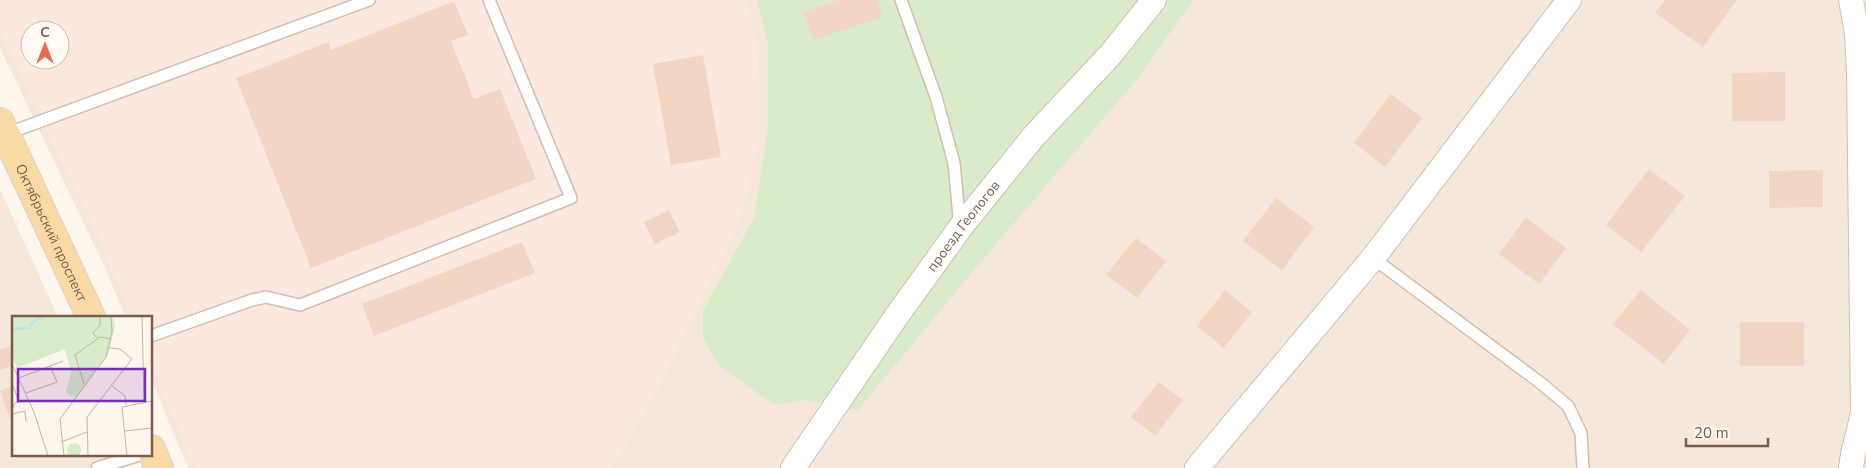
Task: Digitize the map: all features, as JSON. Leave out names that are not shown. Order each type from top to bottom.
[{"type":"main road","name":"Октябрьский проспект","points":[[3,128],[91,316]]},
{"type":"street","name":"проезд Геологов","points":[[793,468],[896,317],[960,228],[1034,136],[1110,54],[1154,0]]},
{"type":"street","points":[[1197,468],[1373,258],[1569,0]]},
{"type":"street","points":[[1851,0],[1857,33],[1858,61],[1863,413],[1851,468]]},
{"type":"lane","points":[[3,128],[369,0]]},
{"type":"lane","points":[[152,336],[252,300],[266,297],[300,305],[572,198],[489,0]]},
{"type":"lane","points":[[901,0],[936,97],[954,163],[960,228]]},
{"type":"lane","points":[[1373,258],[1542,384],[1568,406],[1581,433],[1584,468]]},
{"type":"lane","points":[[97,468],[147,456]]},
{"type":"shaded area","points":[[0,0],[1866,0],[1866,468],[188,468],[152,381],[152,316],[125,316],[106,270],[0,48]]},
{"type":"shaded area","points":[[7,0],[746,0],[757,45],[761,129],[742,214],[655,394],[612,468],[195,468],[152,366],[152,316],[132,316],[96,231],[0,31],[0,3]]},
{"type":"shaded area","points":[[0,189],[58,316],[12,316],[12,456],[122,456],[126,468],[0,468]]},
{"type":"green space","points":[[757,0],[1193,0],[1139,77],[973,271],[858,410],[807,400],[775,405],[720,367],[703,338],[703,311],[754,218],[768,127],[768,45]]},
{"type":"building","points":[[838,0],[877,0],[883,17],[813,40],[804,12]]},
{"type":"building","points":[[1665,0],[1737,0],[1703,47],[1655,13]]},
{"type":"building","points":[[454,1],[468,35],[451,41],[474,99],[500,89],[536,179],[311,268],[236,78],[328,42],[331,50]]},
{"type":"building","points":[[703,55],[721,157],[671,165],[653,64]]},
{"type":"building","points":[[1785,72],[1785,121],[1732,121],[1732,73]]},
{"type":"building","points":[[1391,94],[1422,118],[1385,167],[1354,143]]},
{"type":"building","points":[[1649,169],[1685,196],[1641,252],[1606,225]]},
{"type":"building","points":[[1823,170],[1823,207],[1769,208],[1769,171]]},
{"type":"building","points":[[1276,198],[1314,227],[1282,270],[1243,241]]},
{"type":"building","points":[[669,210],[680,232],[655,244],[644,222]]},
{"type":"building","points":[[1526,218],[1566,248],[1539,284],[1499,254]]},
{"type":"building","points":[[1136,238],[1166,261],[1137,298],[1106,275]]},
{"type":"building","points":[[522,242],[535,273],[374,336],[362,304]]},
{"type":"building","points":[[1225,290],[1252,312],[1224,348],[1197,326]]},
{"type":"building","points":[[1641,290],[1690,330],[1664,364],[1613,324]]},
{"type":"building","points":[[1740,322],[1804,322],[1804,366],[1740,366]]},
{"type":"building","points":[[12,346],[12,367],[0,370],[0,350]]},
{"type":"building","points":[[1159,382],[1183,400],[1155,436],[1131,417]]},
{"type":"building","points":[[12,386],[12,424],[0,391]]}]
